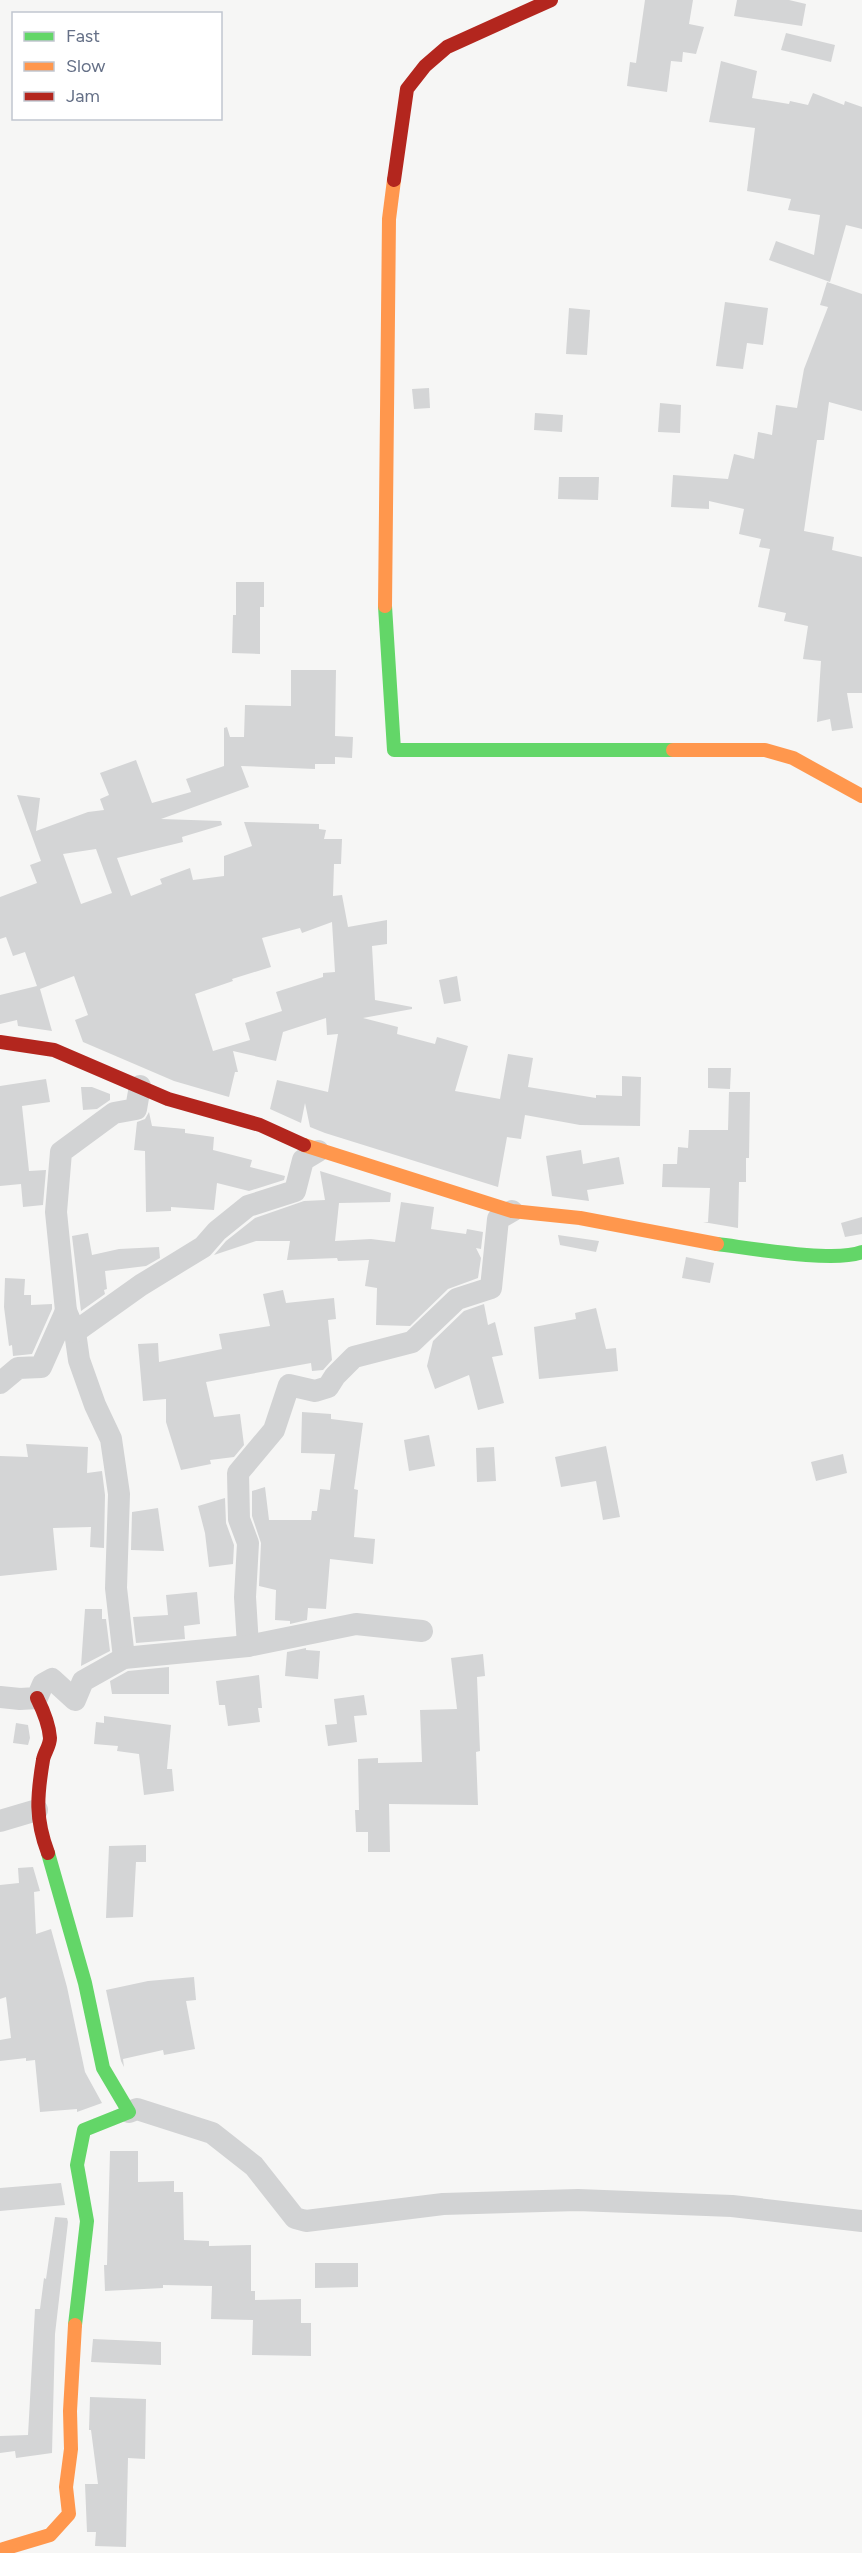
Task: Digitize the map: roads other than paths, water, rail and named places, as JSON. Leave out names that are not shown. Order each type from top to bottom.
[{"type":"street","points":[[551,0],[447,47],[425,66],[407,89],[389,219],[385,602],[394,750],[765,750],[793,758],[862,796]]},
{"type":"street","points":[[0,1042],[54,1050],[168,1099],[260,1125],[318,1151],[512,1211],[580,1218],[728,1246],[852,1256],[862,1252]]},
{"type":"street","points":[[124,1658],[116,1588],[119,1494],[111,1440],[95,1405],[79,1360],[75,1332],[66,1311],[56,1212],[61,1152],[114,1113],[136,1109],[140,1086]]},
{"type":"street","points":[[75,1332],[141,1285],[198,1251],[248,1206],[295,1191],[303,1160],[318,1151]]},
{"type":"street","points":[[248,1646],[245,1597],[248,1543],[239,1519],[238,1473],[274,1430],[289,1385],[315,1391],[328,1387],[335,1376],[354,1357],[412,1342],[457,1299],[491,1288],[498,1220],[512,1211]]},
{"type":"street","points":[[0,1383],[18,1368],[41,1367],[66,1311]]},
{"type":"street","points":[[129,2112],[103,2068],[85,1983],[50,1857],[40,1831],[37,1810],[43,1757],[50,1740],[45,1715],[37,1698],[43,1684],[52,1679],[75,1700],[83,1681],[124,1658],[248,1646],[356,1624],[422,1631]]},
{"type":"street","points":[[0,1697],[37,1698]]},
{"type":"street","points":[[0,1821],[37,1810]]},
{"type":"street","points":[[0,2550],[50,2535],[69,2514],[66,2487],[71,2449],[70,2410],[74,2336],[87,2221],[77,2165],[84,2130],[136,2109],[212,2133],[254,2166],[295,2218],[306,2221],[443,2204],[578,2200],[732,2206],[862,2221]]}]
